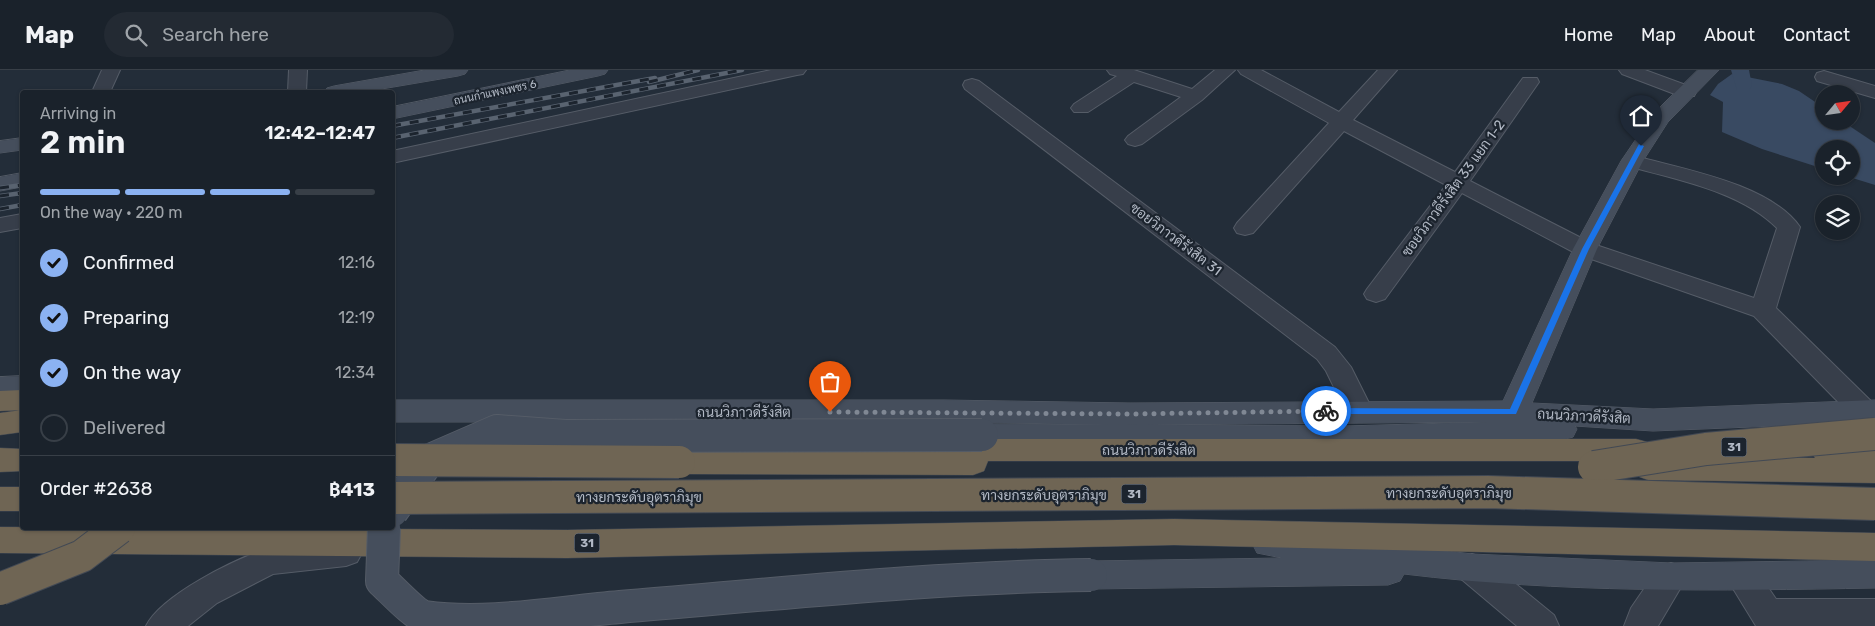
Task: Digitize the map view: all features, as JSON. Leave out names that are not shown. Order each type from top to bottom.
[{"type":"highway","points":[[0,401],[20,400]]},
{"type":"highway","name":"31","points":[[1594,467],[1871,419]]},
{"type":"highway","points":[[0,424],[20,421]]},
{"type":"highway","points":[[0,450],[20,450]]},
{"type":"highway","name":"ทางยกระดับอุตราภิมุข","points":[[395,452],[1875,471]]},
{"type":"highway","name":"ถนนวิภาวดีรังสิต","points":[[395,452],[1875,452]]},
{"type":"highway","points":[[0,460],[20,460]]},
{"type":"highway","name":"ทางยกระดับอุตราภิมุข","points":[[395,498],[1488,492],[1875,504]]},
{"type":"highway","points":[[0,499],[20,499]]},
{"type":"highway","points":[[0,589],[82,556],[116,530]]},
{"type":"highway","name":"31","points":[[0,540],[566,544],[1174,532],[1875,547]]},
{"type":"main road","points":[[345,90],[458,70]]},
{"type":"main road","name":"ถนนกำแพงเพชร 6","points":[[395,112],[598,70]]},
{"type":"main road","points":[[1504,423],[1585,249],[1632,161],[1660,118],[1709,70]]},
{"type":"main road","points":[[0,147],[20,144]]},
{"type":"main road","points":[[0,171],[20,167]]},
{"type":"main road","points":[[0,184],[20,180]]},
{"type":"main road","points":[[0,386],[20,386]]},
{"type":"main road","name":"ถนนวิภาวดีรังสิต","points":[[395,411],[944,411],[1130,414],[1359,411],[1504,423]]},
{"type":"main road","points":[[395,507],[428,461],[497,431],[565,436],[1097,435],[1195,438],[1504,423],[1871,419]]},
{"type":"main road","points":[[384,530],[382,581],[423,617],[489,623],[603,608],[1014,576],[1370,573],[1457,566]]},
{"type":"main road","name":"31","points":[[1174,532],[1457,566],[1671,576],[1742,577],[1875,574]]},
{"type":"street","points":[[102,90],[111,70]]},
{"type":"street","points":[[297,90],[298,70]]},
{"type":"street","points":[[395,156],[797,70]]},
{"type":"street","points":[[1135,140],[1195,96],[1226,70]]},
{"type":"street","points":[[1247,70],[1585,249],[1763,310],[1871,419]]},
{"type":"street","points":[[1245,228],[1388,70]]},
{"type":"street","points":[[1628,70],[1686,92]]},
{"type":"street","points":[[1082,108],[1124,73],[1195,96]]},
{"type":"street","points":[[1824,77],[1875,92]]},
{"type":"street","name":"ซอยวิภาวดีรังสิต 33 แยก 1-2","points":[[1376,294],[1530,82]]},
{"type":"street","name":"ซอยวิภาวดีรังสิต 31","points":[[972,85],[1326,353],[1338,367],[1359,411]]},
{"type":"street","points":[[1632,161],[1707,183],[1761,206],[1782,218],[1788,227],[1763,310]]},
{"type":"street","points":[[0,225],[20,221]]},
{"type":"street","points":[[164,625],[205,593],[268,561],[326,554],[566,544]]},
{"type":"street","points":[[1457,566],[1542,626]]},
{"type":"street","points":[[1641,626],[1643,618],[1671,576]]},
{"type":"street","points":[[1742,577],[1771,620],[1875,614]]},
{"type":"water","points":[[1732,74],[1782,84],[1799,91],[1815,102],[1815,130],[1856,130],[1875,143],[1875,185],[1860,180],[1860,140],[1815,140],[1815,166],[1762,149],[1722,132],[1723,102],[1710,95],[1718,84]]},
{"type":"waterway","points":[[1740,70],[1743,86]]},
{"type":"railway","points":[[649,82],[698,70]]},
{"type":"railway","points":[[395,137],[742,70]]},
{"type":"railway","points":[[395,125],[655,78]]},
{"type":"railway","points":[[0,188],[20,185]]},
{"type":"railway","points":[[0,196],[20,193]]},
{"type":"railway","points":[[0,209],[20,205]]},
{"type":"way so far","points":[[830,412],[944,411],[1130,414],[1326,411]]},
{"type":"route","points":[[1326,411],[1513,412],[1585,249],[1641,146]]}]
